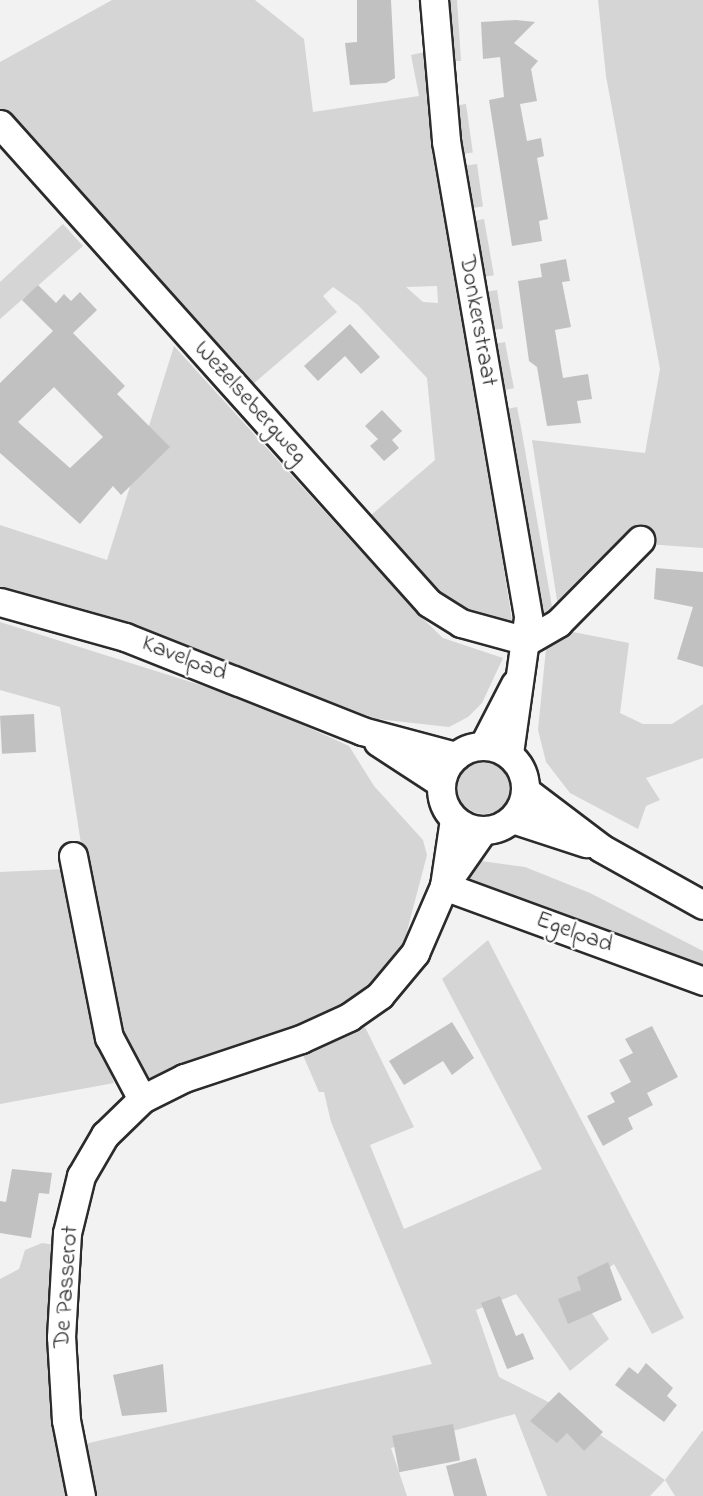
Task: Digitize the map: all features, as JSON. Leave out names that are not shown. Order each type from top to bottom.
[{"type":"street","name":"Donkerstraat","points":[[434,0],[446,141],[525,594],[527,641],[517,681],[509,754]]},
{"type":"street","name":"Wezelsebergweg","points":[[0,124],[429,603],[460,623],[527,641]]},
{"type":"street","points":[[527,641],[558,623],[640,540]]},
{"type":"street","name":"Kavelpad","points":[[0,602],[125,637],[362,731],[456,756]]},
{"type":"street","name":"Donkerstraat","points":[[483,746],[517,681]]},
{"type":"street","name":"Kavelpad","points":[[362,731],[441,783]]},
{"type":"street","points":[[601,848],[512,819],[483,830],[454,819],[443,802],[441,783],[456,756],[483,746],[509,754],[519,765],[526,791],[601,848],[703,905]]},
{"type":"street","points":[[512,819],[526,791]]},
{"type":"street","name":"De Passerot","points":[[444,885],[454,819]]},
{"type":"street","name":"De Passerot","points":[[81,1496],[66,1420],[61,1337],[67,1233],[81,1176],[105,1135],[142,1099],[349,1017],[380,995],[415,953],[444,885],[483,830]]},
{"type":"street","points":[[73,856],[109,1037],[142,1099]]},
{"type":"street","name":"Egelpad","points":[[444,885],[703,981]]},
{"type":"shaded area","points":[[112,0],[255,0],[304,39],[313,112],[419,96],[411,55],[425,52],[512,621],[455,612],[363,522],[435,460],[427,378],[358,305],[333,287],[323,296],[337,312],[246,390],[0,116],[0,62]],"holes":[[[437,286],[438,303],[423,302],[406,287]]]},
{"type":"shaded area","points":[[443,0],[457,0],[461,61],[445,61]]},
{"type":"shaded area","points":[[598,0],[703,0],[703,548],[646,544],[559,613],[532,440],[645,453],[660,369],[606,76]]},
{"type":"shaded area","points":[[466,104],[473,153],[462,154],[455,106]]},
{"type":"shaded area","points":[[477,164],[483,207],[465,209],[459,167]]},
{"type":"shaded area","points":[[484,219],[494,275],[480,278],[470,221]]},
{"type":"shaded area","points":[[63,224],[83,246],[0,319],[0,282]]},
{"type":"shaded area","points":[[497,290],[503,329],[492,330],[486,292]]},
{"type":"shaded area","points":[[505,342],[514,388],[499,391],[490,345]]},
{"type":"shaded area","points":[[174,346],[415,611],[443,638],[503,658],[482,703],[468,717],[449,727],[377,719],[199,654],[0,591],[0,525],[107,560]]},
{"type":"shaded area","points":[[517,407],[554,618],[540,616],[501,410]]},
{"type":"shaded area","points":[[0,622],[248,700],[349,746],[374,786],[423,840],[427,855],[401,954],[358,1005],[138,1099],[100,968],[60,707],[0,690]]},
{"type":"shaded area","points":[[563,630],[629,643],[620,713],[643,724],[672,724],[703,704],[703,758],[646,778],[660,800],[646,806],[638,829],[570,793],[546,762],[538,730],[547,638]]},
{"type":"shaded area","points":[[484,760],[494,762],[503,768],[509,777],[511,787],[509,797],[503,806],[494,812],[484,814],[474,812],[465,806],[459,797],[457,787],[459,777],[465,768],[474,762]]},
{"type":"shaded area","points":[[481,861],[525,867],[590,893],[703,951],[703,967],[467,881],[471,868]]},
{"type":"shaded area","points":[[66,869],[93,1019],[114,1083],[0,1104],[0,872]]},
{"type":"shaded area","points":[[488,940],[684,1318],[652,1334],[614,1264],[578,1292],[609,1339],[570,1371],[516,1294],[476,1310],[499,1377],[566,1411],[665,1480],[650,1496],[547,1496],[515,1414],[391,1448],[407,1496],[91,1496],[80,1445],[432,1364],[331,1122],[324,1092],[319,1092],[302,1053],[365,1027],[414,1127],[370,1145],[404,1229],[542,1169],[442,979]]},
{"type":"shaded area","points":[[42,1243],[62,1246],[72,1496],[0,1496],[0,1279],[19,1269],[25,1250]]},
{"type":"shaded area","points":[[703,1430],[703,1496],[675,1496],[665,1480]]},
{"type":"building","points":[[357,0],[391,0],[395,78],[386,83],[350,85],[345,43],[357,42]]},
{"type":"building","points":[[516,20],[535,22],[514,43],[538,61],[531,69],[537,101],[520,104],[527,141],[541,138],[544,156],[537,158],[548,219],[539,221],[542,241],[512,246],[489,100],[504,97],[500,57],[483,59],[481,22]]},
{"type":"building","points":[[566,259],[570,281],[562,282],[571,327],[555,330],[563,378],[588,374],[592,399],[577,401],[581,423],[547,426],[537,367],[529,361],[518,281],[542,277],[540,264]]},
{"type":"building","points":[[38,285],[56,303],[64,294],[71,301],[80,292],[97,310],[73,333],[125,386],[117,394],[170,447],[121,495],[113,486],[80,524],[0,453],[0,383],[53,331],[22,300]],"holes":[[[54,387],[103,437],[70,468],[18,422]]]},
{"type":"building","points":[[350,324],[380,357],[361,374],[345,356],[318,381],[304,366]]},
{"type":"building","points":[[382,410],[402,431],[392,440],[399,448],[384,461],[370,446],[378,439],[365,426]]},
{"type":"building","points":[[656,568],[703,572],[703,667],[677,659],[693,607],[654,599]]},
{"type":"building","points":[[34,714],[36,752],[2,754],[0,716]]},
{"type":"building","points":[[452,1022],[474,1058],[452,1075],[443,1061],[404,1085],[389,1061]]},
{"type":"building","points":[[652,1026],[678,1077],[647,1093],[653,1105],[628,1118],[633,1129],[603,1146],[587,1116],[615,1102],[610,1093],[631,1082],[619,1060],[633,1053],[625,1039]]},
{"type":"building","points":[[12,1169],[52,1173],[49,1194],[39,1193],[31,1238],[0,1233],[0,1201],[6,1202]]},
{"type":"building","points":[[608,1262],[622,1300],[568,1324],[558,1299],[581,1290],[577,1277]]},
{"type":"building","points":[[500,1296],[516,1336],[523,1333],[534,1359],[507,1369],[481,1303]]},
{"type":"building","points":[[646,1363],[673,1388],[667,1396],[677,1405],[664,1422],[615,1385],[629,1367],[638,1374]]},
{"type":"building","points":[[163,1364],[167,1412],[122,1416],[113,1375]]},
{"type":"building","points":[[559,1392],[603,1432],[584,1451],[567,1433],[557,1443],[530,1421]]},
{"type":"building","points":[[453,1424],[460,1460],[399,1472],[392,1436]]},
{"type":"building","points":[[476,1458],[487,1496],[454,1496],[446,1466]]}]
